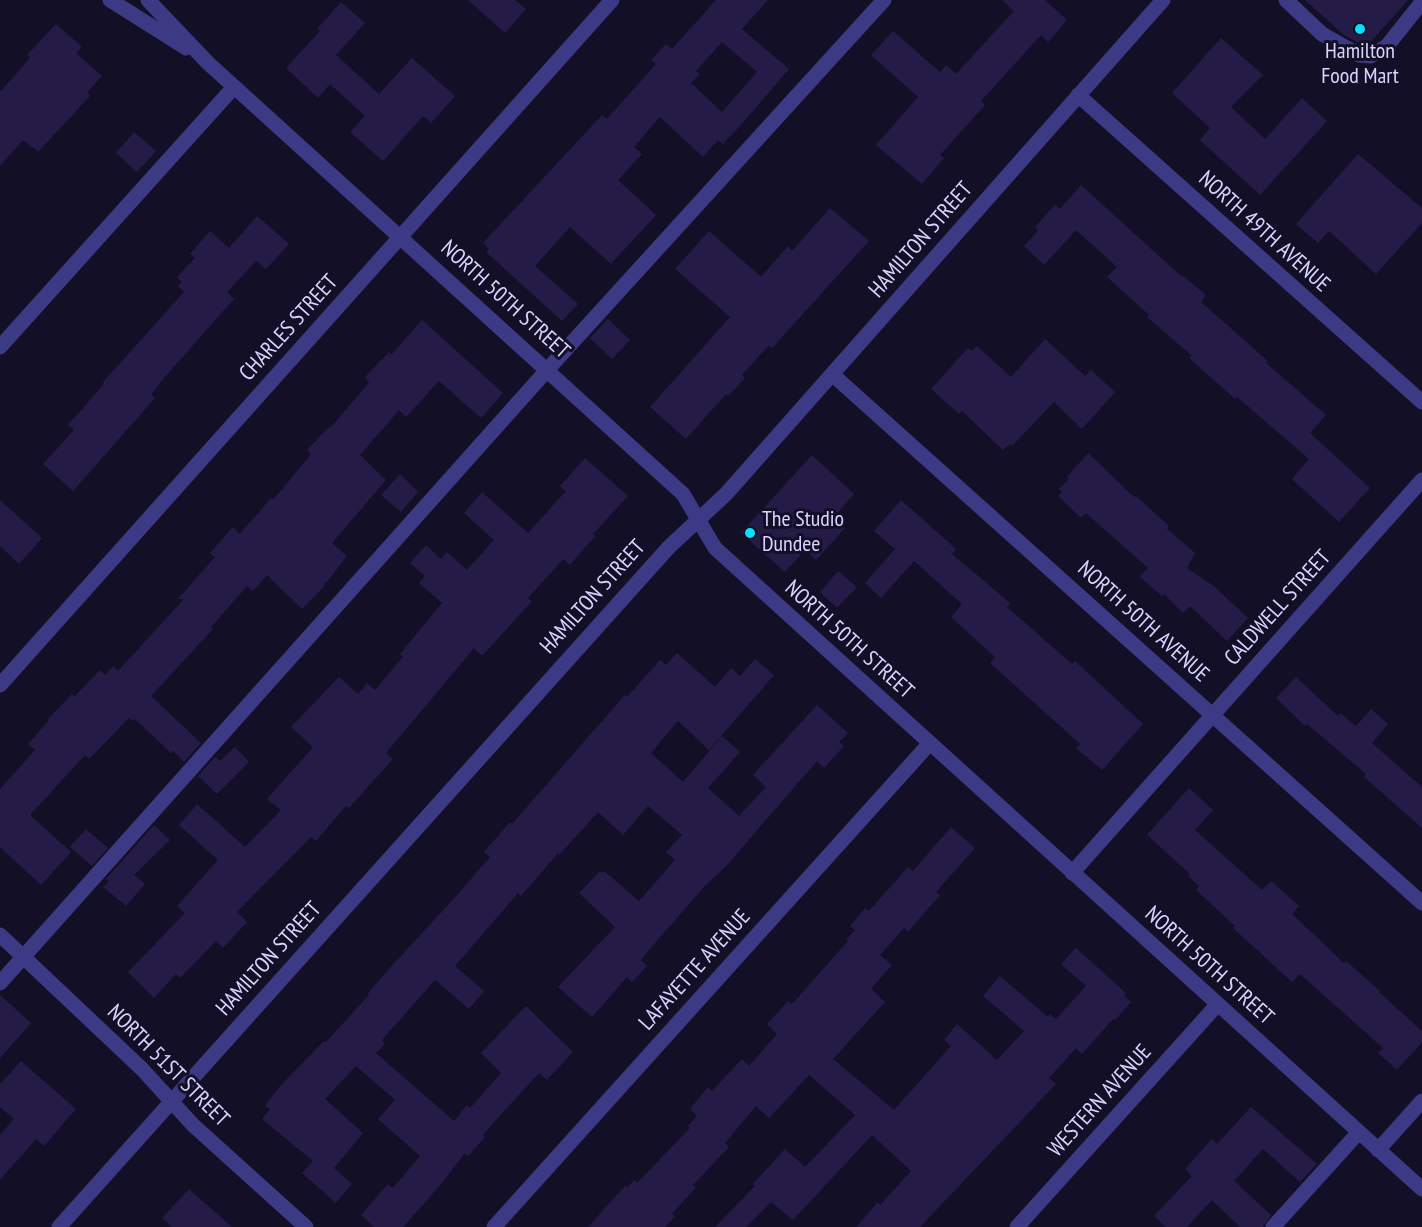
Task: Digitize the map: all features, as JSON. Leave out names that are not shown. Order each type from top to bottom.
[{"type":"street","name":"NORTH 50TH STREET","points":[[110,0],[208,63]]},
{"type":"street","name":"NORTH 50TH STREET","points":[[147,0],[234,87],[548,369],[683,494],[715,548],[1422,1189]]},
{"type":"street","name":"CHARLES STREET","points":[[0,685],[612,0]]},
{"type":"street","points":[[0,983],[548,369],[884,0]]},
{"type":"street","name":"HAMILTON STREET","points":[[59,1227],[669,547],[726,494],[1163,0]]},
{"type":"street","points":[[1286,0],[1322,34],[1359,56],[1371,56],[1387,46],[1422,2]]},
{"type":"street","points":[[0,347],[234,87]]},
{"type":"street","name":"NORTH 49TH AVENUE","points":[[1078,95],[1422,402]]},
{"type":"street","name":"NORTH 50TH AVENUE","points":[[832,375],[1422,903]]},
{"type":"street","name":"CALDWELL STREET","points":[[1072,873],[1422,480]]},
{"type":"street","name":"LAFAYETTE AVENUE","points":[[494,1227],[930,743]]},
{"type":"street","name":"NORTH 51ST STREET","points":[[0,935],[142,1069],[193,1125],[306,1227]]},
{"type":"street","name":"WESTERN AVENUE","points":[[1017,1227],[1217,1005]]},
{"type":"street","points":[[1378,1150],[1422,1101]]},
{"type":"street","points":[[1273,1227],[1359,1132]]},
{"type":"building","points":[[468,0],[515,0],[526,9],[505,33]]},
{"type":"building","points":[[716,0],[768,0],[742,29],[789,69],[723,144],[718,140],[703,157],[660,117],[634,147],[642,154],[618,180],[656,215],[611,264],[570,227],[535,266],[578,304],[562,321],[486,252],[489,249],[483,243],[602,115],[607,119],[656,64],[651,60],[666,44],[672,49]],"holes":[[[722,42],[757,72],[722,112],[691,83],[700,74],[696,71]]]},
{"type":"building","points":[[1002,0],[1045,0],[1067,20],[1048,42],[1041,35],[981,101],[985,105],[940,155],[944,158],[922,184],[876,145],[918,97],[871,55],[893,31],[940,72],[946,65],[956,74],[1014,11]]},
{"type":"building","name":"Hamilton Food Mart","points":[[1305,0],[1408,0],[1367,46],[1344,35]]},
{"type":"building","points":[[341,2],[365,23],[336,55],[379,94],[412,58],[455,96],[431,123],[423,116],[383,161],[350,132],[365,116],[330,84],[318,98],[286,68],[320,31],[317,29]]},
{"type":"building","points":[[56,24],[82,47],[76,53],[102,76],[87,93],[90,96],[38,152],[23,140],[0,166],[0,92],[30,58],[27,55]]},
{"type":"building","points":[[1221,38],[1263,75],[1231,107],[1265,139],[1302,98],[1327,121],[1260,195],[1200,140],[1210,128],[1172,93]]},
{"type":"building","points":[[134,132],[156,151],[137,172],[116,153]]},
{"type":"building","points":[[1358,154],[1422,208],[1422,223],[1376,274],[1329,231],[1318,243],[1296,224]]},
{"type":"building","points":[[1081,185],[1181,276],[1206,295],[1201,302],[1326,415],[1310,433],[1370,488],[1339,522],[1292,479],[1309,459],[1237,397],[1235,399],[1189,358],[1192,356],[1147,317],[1149,315],[1107,277],[1117,267],[1076,230],[1044,265],[1024,246],[1038,231],[1035,227],[1055,205],[1060,209]]},
{"type":"building","points":[[830,208],[869,241],[772,348],[769,345],[742,375],[745,378],[728,396],[726,394],[686,439],[650,407],[730,317],[675,269],[709,231],[761,277],[788,246],[792,251]]},
{"type":"building","points":[[257,216],[289,244],[266,269],[256,261],[227,292],[234,299],[162,380],[151,395],[155,398],[73,491],[43,464],[74,430],[68,425],[104,384],[103,382],[184,292],[178,286],[182,282],[177,277],[195,258],[190,254],[210,231],[229,248]]},
{"type":"building","points":[[608,319],[630,340],[612,359],[590,338]]},
{"type":"building","points":[[422,320],[503,393],[481,418],[439,381],[406,417],[399,410],[360,455],[386,480],[332,543],[347,556],[319,592],[302,609],[267,575],[253,591],[247,586],[211,627],[213,629],[151,696],[201,743],[184,762],[173,751],[171,753],[135,719],[133,721],[129,718],[89,759],[85,755],[30,815],[71,852],[41,885],[0,847],[0,789],[35,750],[28,744],[72,694],[74,697],[100,670],[105,675],[113,666],[118,671],[184,599],[178,599],[215,557],[210,553],[233,527],[240,534],[271,498],[273,500],[311,454],[307,450],[330,428],[369,383],[365,377],[389,352],[391,355]]},
{"type":"building","points":[[1045,339],[1085,376],[1091,370],[1115,392],[1082,429],[1054,402],[1012,446],[1010,444],[1003,450],[962,411],[959,414],[931,389],[968,348],[972,351],[977,346],[1011,377]]},
{"type":"building","points":[[1088,453],[1134,497],[1136,496],[1169,526],[1167,529],[1195,553],[1187,568],[1215,587],[1248,618],[1227,641],[1190,606],[1183,613],[1164,594],[1162,596],[1140,577],[1148,568],[1086,513],[1081,518],[1058,496],[1062,492],[1059,489],[1069,479],[1067,477]]},
{"type":"building","points":[[812,455],[854,494],[834,517],[845,528],[816,560],[805,550],[785,572],[741,533]]},
{"type":"building","points":[[585,458],[628,496],[593,534],[595,536],[570,565],[563,559],[528,598],[532,601],[482,656],[474,648],[386,753],[393,759],[349,808],[346,806],[316,841],[311,837],[237,912],[247,922],[223,948],[216,941],[180,978],[176,974],[154,998],[128,972],[185,913],[177,906],[218,860],[179,825],[197,804],[245,847],[281,810],[267,799],[313,747],[291,727],[339,677],[358,694],[367,683],[375,690],[403,657],[400,654],[442,603],[419,583],[425,576],[410,563],[426,545],[441,559],[447,552],[467,570],[494,540],[464,513],[482,492],[528,533],[566,491],[560,486]]},
{"type":"building","points":[[400,474],[418,492],[401,512],[381,495]]},
{"type":"building","points":[[0,500],[42,538],[19,564],[0,546]]},
{"type":"building","points":[[901,500],[956,549],[952,554],[1010,603],[1007,607],[1072,664],[1075,661],[1143,724],[1102,770],[1076,748],[1080,744],[990,663],[995,657],[951,617],[962,604],[914,561],[881,598],[865,583],[895,549],[874,531]]},
{"type":"building","points":[[838,571],[857,587],[837,608],[820,592]]},
{"type":"building","points":[[677,653],[715,687],[731,668],[740,676],[755,659],[774,675],[709,750],[678,721],[651,753],[683,782],[722,736],[740,752],[708,788],[739,816],[766,787],[753,775],[817,705],[848,733],[839,742],[844,746],[824,768],[817,761],[727,865],[704,887],[648,951],[641,960],[647,966],[632,982],[627,977],[592,1017],[558,987],[615,927],[579,893],[600,871],[602,873],[604,871],[639,901],[675,860],[666,852],[682,835],[648,806],[623,835],[598,812],[521,896],[518,893],[455,966],[484,991],[469,1009],[435,980],[382,1040],[385,1044],[376,1053],[454,1121],[467,1105],[470,1108],[501,1073],[481,1053],[526,1006],[573,1052],[547,1080],[539,1073],[483,1135],[485,1137],[468,1156],[465,1153],[403,1227],[374,1227],[361,1215],[388,1184],[393,1188],[420,1156],[378,1119],[395,1100],[356,1066],[325,1099],[363,1133],[334,1168],[352,1184],[336,1203],[302,1173],[313,1161],[262,1119],[270,1109],[265,1105],[281,1085],[324,1041],[326,1042],[460,892],[490,857],[484,852],[510,822],[512,824],[625,695],[627,697],[660,660],[666,665]]},
{"type":"building","points":[[1296,677],[1338,716],[1340,713],[1356,726],[1371,709],[1388,724],[1372,743],[1422,787],[1422,828],[1364,777],[1366,774],[1307,724],[1305,726],[1276,698]]},
{"type":"building","points":[[235,747],[249,762],[217,794],[198,776],[215,757],[220,761]]},
{"type":"building","points":[[1189,788],[1213,810],[1195,830],[1262,890],[1271,881],[1299,906],[1292,914],[1422,1031],[1422,1042],[1397,1070],[1378,1053],[1383,1048],[1300,974],[1292,982],[1233,928],[1235,926],[1196,890],[1199,886],[1188,876],[1190,874],[1147,835]]},
{"type":"building","points":[[154,825],[170,840],[134,875],[145,884],[126,906],[103,887],[109,881],[106,879]]},
{"type":"building","points":[[951,827],[975,848],[936,892],[940,895],[908,932],[904,928],[880,955],[892,965],[871,989],[885,1002],[833,1059],[894,1110],[951,1046],[944,1040],[957,1024],[997,1060],[1024,1031],[983,996],[1000,976],[1048,1017],[1050,1014],[1056,1019],[1086,986],[1061,964],[1076,948],[1126,993],[1124,996],[1131,1002],[1115,1020],[1113,1019],[1082,1054],[1076,1048],[1049,1078],[1056,1084],[920,1227],[856,1227],[878,1202],[880,1205],[911,1171],[872,1135],[793,1220],[771,1202],[746,1227],[715,1227],[755,1186],[753,1184],[785,1149],[805,1167],[855,1115],[809,1075],[769,1118],[756,1106],[725,1143],[729,1147],[693,1185],[696,1187],[672,1214],[675,1216],[665,1227],[588,1227],[625,1186],[627,1188],[634,1180],[637,1183],[690,1128],[688,1126],[697,1116],[690,1109],[708,1087],[712,1091],[742,1059],[749,1066],[777,1034],[767,1024],[788,1001],[792,1004],[848,941],[847,939],[855,930],[850,926],[865,908],[869,911],[908,867],[913,871]]},
{"type":"building","points":[[86,829],[108,848],[92,866],[70,847]]},
{"type":"building","points":[[0,995],[31,1023],[0,1058]]},
{"type":"building","points":[[21,1061],[76,1109],[44,1146],[36,1139],[0,1180],[0,1135],[14,1119],[0,1107],[0,1084]]},
{"type":"building","points":[[1251,1107],[1317,1164],[1300,1182],[1263,1149],[1234,1181],[1271,1215],[1263,1227],[1240,1227],[1212,1200],[1187,1227],[1166,1227],[1154,1216],[1192,1176],[1185,1169],[1212,1139],[1217,1144]]},
{"type":"building","points":[[189,1189],[232,1227],[172,1227],[162,1218]]},
{"type":"place","name":"Hamilton Food Mart","points":[[1360,29]]},
{"type":"place","name":"The Studio Dundee","points":[[750,533]]}]
